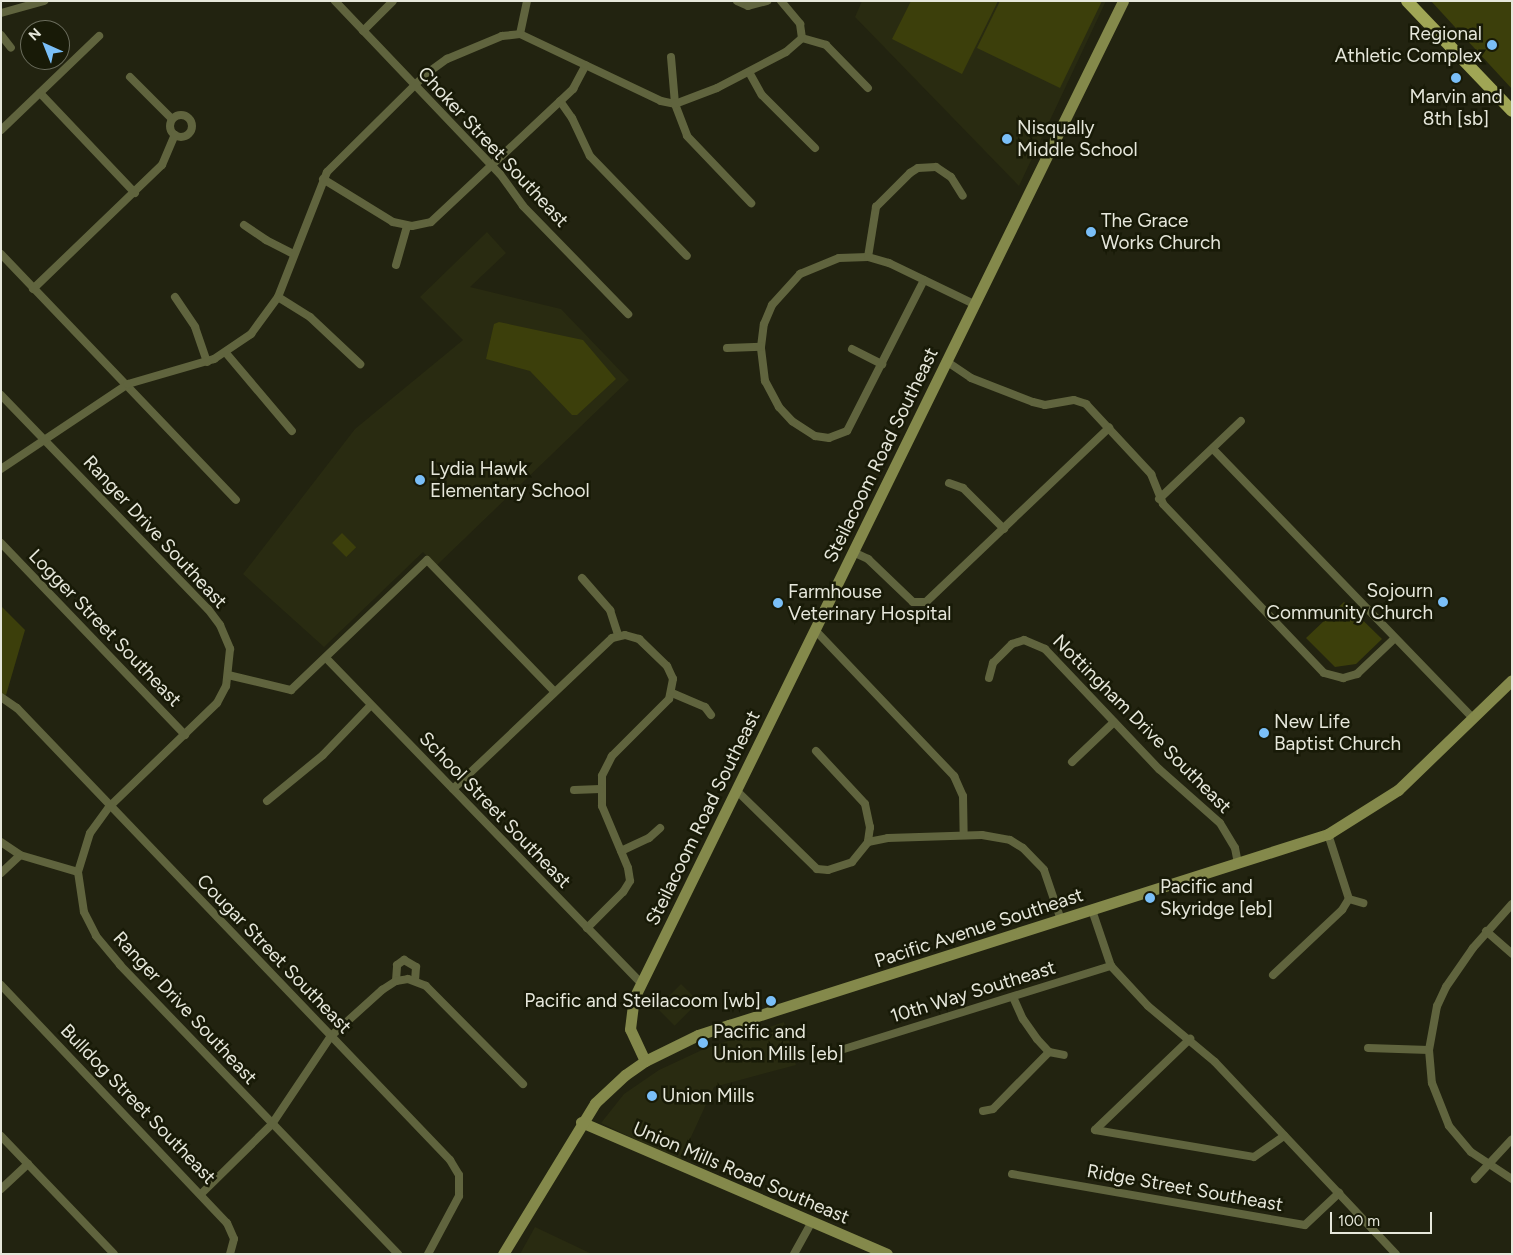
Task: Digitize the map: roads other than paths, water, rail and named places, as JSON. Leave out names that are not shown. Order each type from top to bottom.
[{"type":"main road","points":[[1406,1],[1512,111]]},
{"type":"street","points":[[1,13],[44,1]]},
{"type":"street","name":"Choker Street Southeast","points":[[335,1],[492,166],[523,206],[628,314]]},
{"type":"street","points":[[363,31],[393,1]]},
{"type":"street","points":[[520,34],[528,1]]},
{"type":"street","points":[[737,1],[748,6],[767,1]]},
{"type":"street","points":[[781,1],[800,24],[802,38]]},
{"type":"street","name":"Steilacoom Road Southeast","points":[[644,1061],[629,1020],[634,998],[1123,1]]},
{"type":"street","points":[[1,469],[128,384],[207,362],[226,353],[258,328],[278,297],[323,179],[339,158],[414,85],[455,55],[502,36],[520,34],[661,101],[675,104],[701,96],[749,72],[786,52],[802,38]]},
{"type":"street","points":[[1,36],[11,48]]},
{"type":"street","points":[[1,130],[99,36]]},
{"type":"street","points":[[802,38],[826,45],[868,88]]},
{"type":"street","points":[[671,57],[675,104],[687,136],[751,203]]},
{"type":"street","points":[[323,179],[387,219],[407,226],[437,219],[560,101],[577,83],[586,65]]},
{"type":"street","points":[[749,72],[762,94],[814,148]]},
{"type":"street","points":[[130,77],[172,119]]},
{"type":"street","points":[[40,93],[135,193]]},
{"type":"street","points":[[560,101],[572,118],[590,156],[687,256]]},
{"type":"street","points":[[182,114],[192,124],[186,136],[175,135],[170,126],[172,119],[182,114]]},
{"type":"street","points":[[33,288],[135,193],[162,165],[175,135]]},
{"type":"street","points":[[868,256],[874,211],[880,201],[910,173],[929,166],[936,167],[952,177],[964,196]]},
{"type":"street","points":[[244,225],[294,254]]},
{"type":"street","points":[[396,265],[407,226]]},
{"type":"street","points":[[1,254],[128,384],[236,500]]},
{"type":"street","points":[[924,280],[847,431],[828,438],[815,436],[798,426],[770,394],[762,366],[761,347],[766,316],[778,296],[794,279],[829,260],[868,256],[882,259],[974,304]]},
{"type":"street","points":[[176,297],[194,327],[207,362]]},
{"type":"street","points":[[278,297],[310,317],[360,364]]},
{"type":"street","points":[[727,348],[761,347]]},
{"type":"street","points":[[852,349],[882,364]]},
{"type":"street","points":[[226,353],[292,432]]},
{"type":"street","points":[[946,361],[971,378],[1039,404],[1081,401],[1109,428],[1150,474],[1159,499],[1324,674],[1343,678],[1357,674],[1394,639]]},
{"type":"street","name":"Ranger Drive Southeast","points":[[1,395],[208,609],[228,641],[231,657],[223,695],[217,703],[109,807],[90,833],[78,872],[84,912],[107,951],[398,1254]]},
{"type":"street","points":[[1159,499],[1241,421]]},
{"type":"street","points":[[853,552],[868,558],[908,599],[920,604],[926,602],[1109,428]]},
{"type":"street","points":[[1213,448],[1394,639],[1473,718]]},
{"type":"street","points":[[949,483],[967,492],[1004,529]]},
{"type":"street","name":"Logger Street Southeast","points":[[1,543],[185,735]]},
{"type":"street","points":[[228,675],[291,690],[326,659],[427,560],[554,691]]},
{"type":"street","points":[[582,578],[610,610],[618,636]]},
{"type":"street","points":[[815,630],[954,776],[963,796],[964,835]]},
{"type":"street","points":[[452,789],[605,642],[618,636],[639,639],[667,666],[673,679],[672,692],[665,705],[612,756],[604,769],[600,788],[602,806],[630,874],[627,886],[587,928]]},
{"type":"street","name":"Nottingham Drive Southeast","points":[[989,678],[993,663],[1006,648],[1018,642],[1035,643],[1197,805],[1220,823],[1235,848],[1238,863]]},
{"type":"street","name":"School Street Southeast","points":[[326,659],[641,983]]},
{"type":"street","name":"Pacific Avenue Southeast","points":[[503,1254],[582,1122],[612,1086],[644,1061],[706,1032],[1328,834],[1385,800],[1512,680]]},
{"type":"street","points":[[672,692],[705,707],[711,715]]},
{"type":"street","name":"Cougar Street Southeast","points":[[1,697],[17,708],[109,807],[331,1036],[456,1169],[460,1185],[457,1203],[428,1254]]},
{"type":"street","points":[[267,801],[323,755],[371,705]]},
{"type":"street","points":[[1072,762],[1114,722]]},
{"type":"street","points":[[736,790],[817,869],[828,870],[852,862],[868,842],[870,826],[865,804],[816,752]]},
{"type":"street","points":[[574,790],[600,788]]},
{"type":"street","points":[[621,851],[650,838],[660,828]]},
{"type":"street","points":[[1273,975],[1342,910],[1349,898],[1328,834]]},
{"type":"street","points":[[868,842],[888,838],[964,835],[1002,837],[1023,848],[1047,875],[1061,920]]},
{"type":"street","points":[[1,842],[20,854],[78,872]]},
{"type":"street","points":[[1,873],[20,854]]},
{"type":"street","points":[[1349,898],[1363,903]]},
{"type":"street","points":[[1512,904],[1486,931],[1446,987],[1437,1006],[1429,1050],[1432,1083],[1443,1116],[1464,1145],[1488,1164],[1512,1179]]},
{"type":"street","points":[[1092,910],[1111,966],[1148,1006],[1190,1039],[1396,1254]]},
{"type":"street","points":[[1486,931],[1512,954]]},
{"type":"street","points":[[396,981],[397,965],[404,960],[416,967],[411,980]]},
{"type":"street","name":"10th Way Southeast","points":[[844,1049],[1111,966]]},
{"type":"street","points":[[200,1194],[272,1124],[331,1036],[382,990],[396,981],[411,980],[439,998],[523,1084]]},
{"type":"street","name":"Bulldog Street Southeast","points":[[1,984],[200,1194],[232,1232],[234,1239],[230,1254]]},
{"type":"street","points":[[1014,997],[1023,1019],[1049,1052],[1064,1055]]},
{"type":"street","points":[[1190,1039],[1095,1130],[1254,1157],[1284,1136]]},
{"type":"street","points":[[1368,1048],[1429,1050]]},
{"type":"street","points":[[984,1111],[993,1109],[1049,1052]]},
{"type":"street","name":"Union Mills Road Southeast","points":[[582,1122],[887,1254]]},
{"type":"street","points":[[1,1136],[114,1254]]},
{"type":"street","points":[[1475,1179],[1512,1138]]},
{"type":"street","points":[[1,1189],[28,1164]]},
{"type":"street","name":"Ridge Street Southeast","points":[[1012,1174],[1305,1225],[1339,1193]]},
{"type":"street","points":[[794,1254],[812,1222]]},
{"type":"place","name":"Regional Athletic Complex","points":[[1492,45]]},
{"type":"place","name":"Marvin and 8th [sb]","points":[[1456,78]]},
{"type":"place","name":"Nisqually Middle School","points":[[1007,139]]},
{"type":"place","name":"The Grace Works Church","points":[[1091,232]]},
{"type":"place","name":"Lydia Hawk Elementary School","points":[[420,480]]},
{"type":"place","name":"Sojourn Community Church","points":[[1443,602]]},
{"type":"place","name":"Farmhouse Veterinary Hospital","points":[[778,603]]},
{"type":"place","name":"New Life Baptist Church","points":[[1264,733]]},
{"type":"place","name":"Pacific and Skyridge [eb]","points":[[1150,898]]},
{"type":"place","name":"Pacific and Steilacoom [wb]","points":[[771,1001]]},
{"type":"place","name":"Pacific and Union Mills [eb]","points":[[703,1043]]},
{"type":"place","name":"Union Mills","points":[[652,1096]]}]
